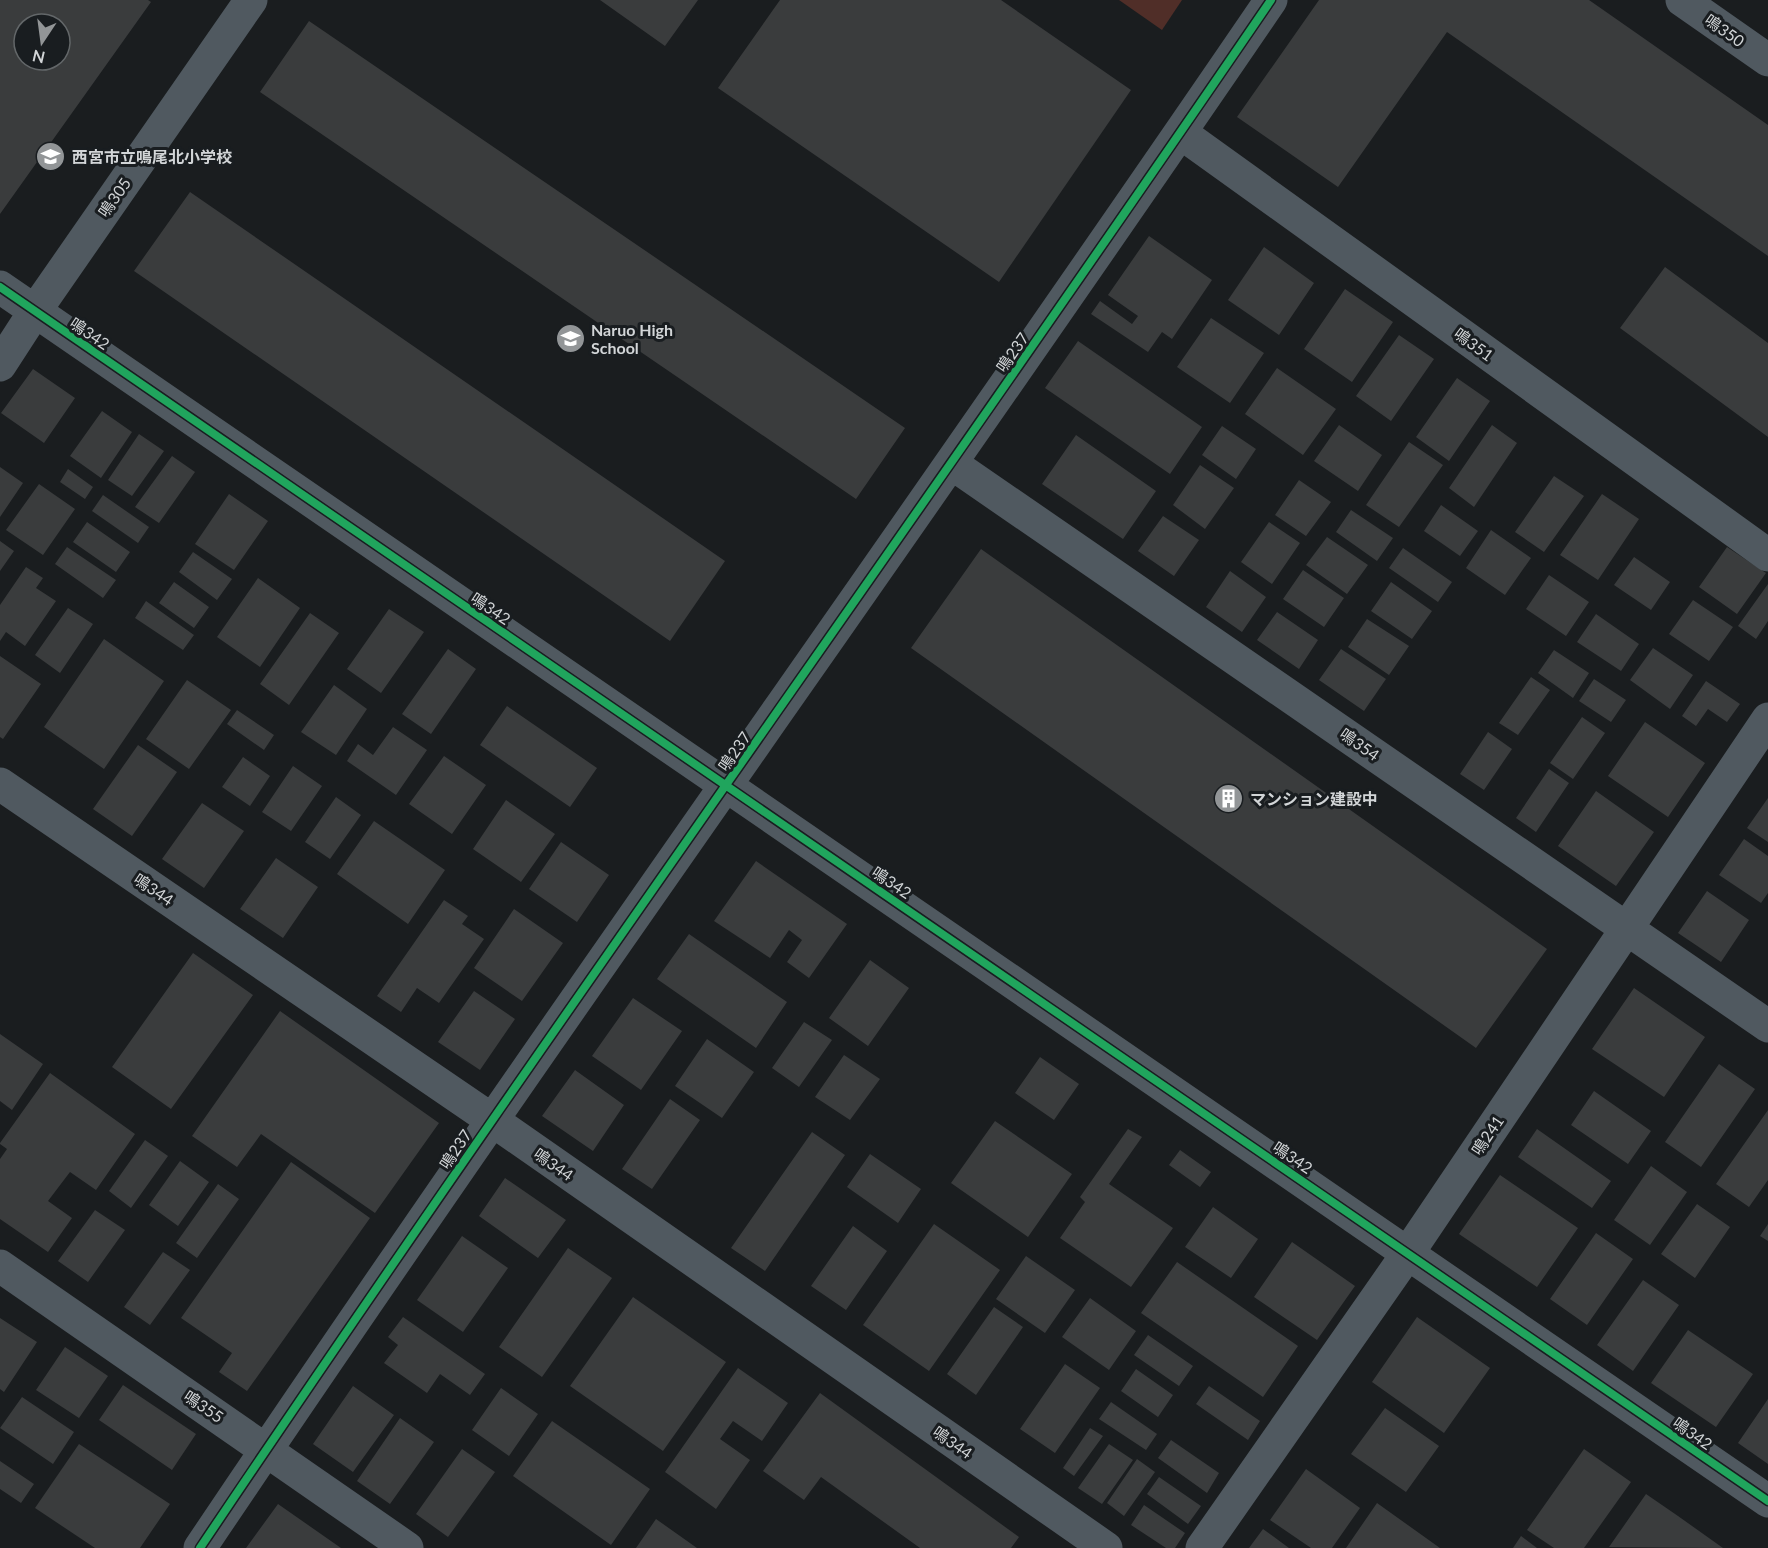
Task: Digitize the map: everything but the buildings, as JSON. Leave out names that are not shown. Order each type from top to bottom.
[{"type":"street","name":"鳴305","points":[[0,365],[251,0]]},
{"type":"street","name":"鳴237","points":[[200,1548],[492,1120],[1271,0]]},
{"type":"street","name":"鳴350","points":[[1682,0],[1768,60]]},
{"type":"street","name":"鳴351","points":[[1180,133],[1768,555]]},
{"type":"street","name":"鳴342","points":[[0,287],[1768,1501]]},
{"type":"street","name":"鳴354","points":[[951,463],[1768,1026]]},
{"type":"street","name":"鳴241","points":[[1202,1548],[1408,1252],[1768,719]]},
{"type":"street","name":"鳴344","points":[[0,784],[492,1120],[1106,1548]]},
{"type":"street","name":"鳴355","points":[[0,1266],[407,1548]]},
{"type":"shaded area","points":[[1119,0],[1182,0],[1162,30]]},
{"type":"cycle path","points":[[200,1548],[465,1159],[1271,0]]},
{"type":"cycle path","points":[[0,287],[1768,1501]]},
{"type":"place","name":"西宮市立鳴尾北小学校","points":[[51,156]]},
{"type":"place","name":"Naruo High School","points":[[570,338]]},
{"type":"place","name":"マンション建設中","points":[[1229,798]]}]
